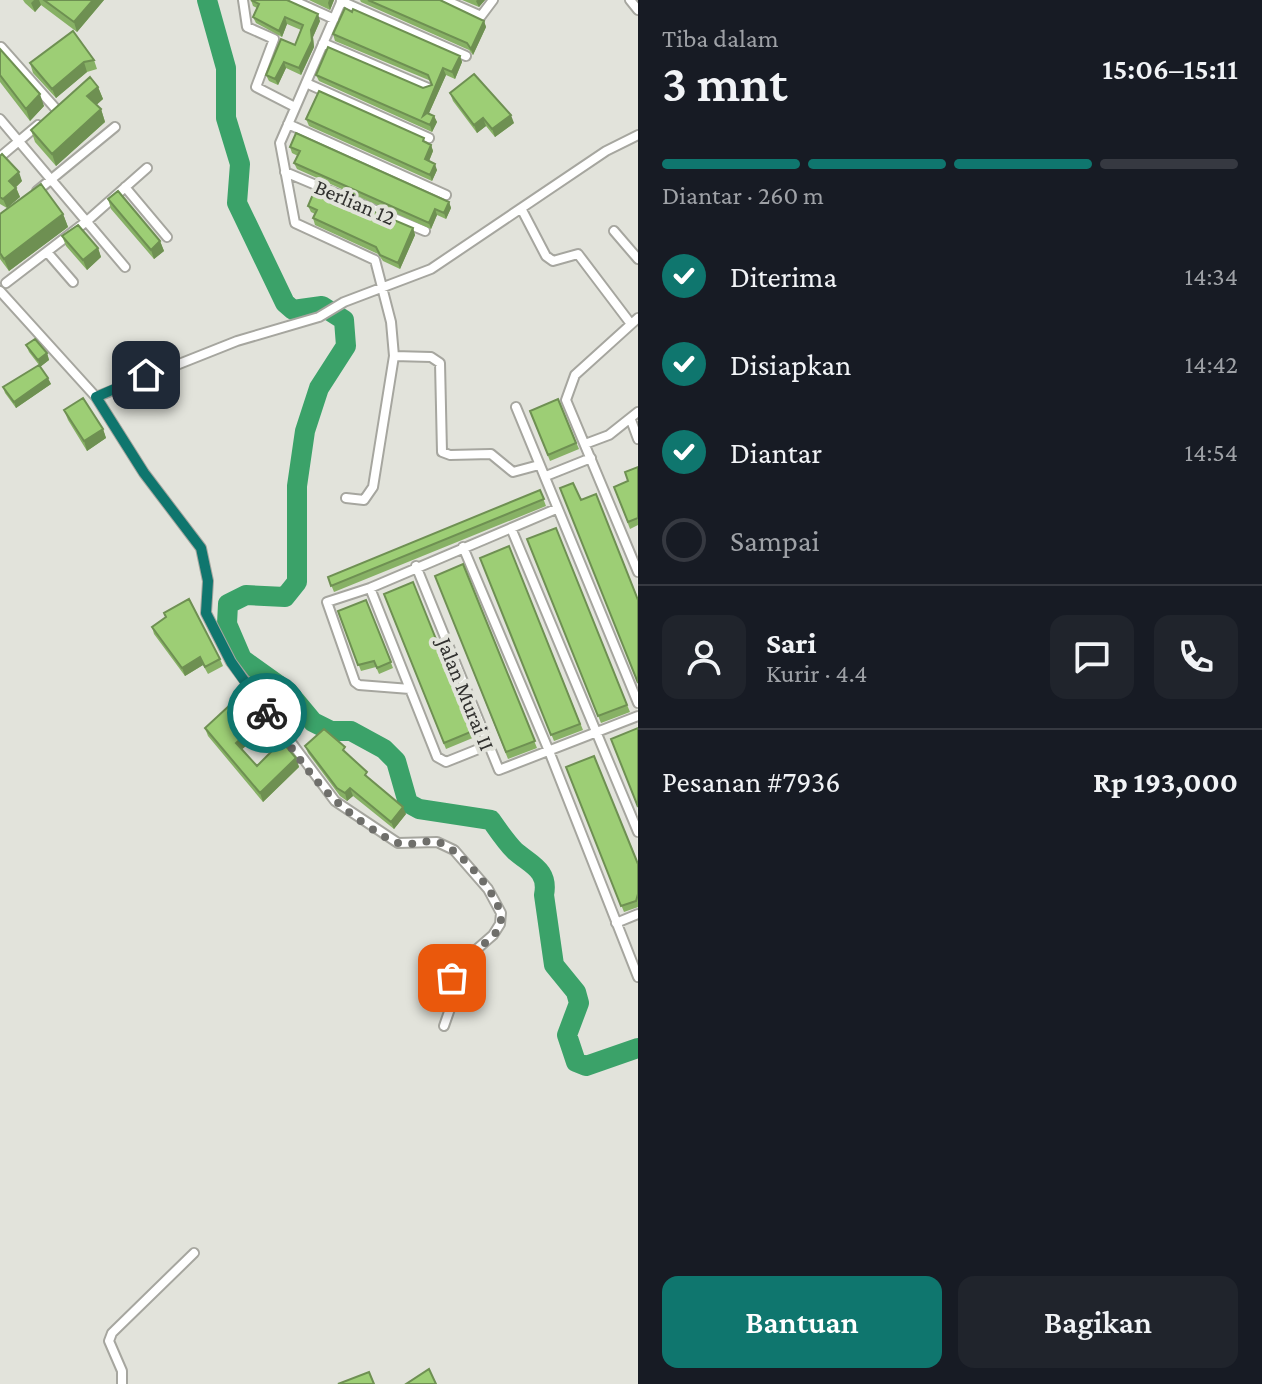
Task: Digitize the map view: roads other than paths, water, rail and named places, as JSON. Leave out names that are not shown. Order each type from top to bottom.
[{"type":"street","points":[[243,0],[247,27],[274,39],[256,87],[293,106]]},
{"type":"street","points":[[292,0],[334,19]]},
{"type":"street","points":[[346,498],[364,500],[373,487],[394,356],[392,327],[375,260],[295,223],[280,147],[293,106],[342,0],[466,56]]},
{"type":"street","points":[[445,0],[481,16],[493,0]]},
{"type":"street","points":[[630,0],[638,10]]},
{"type":"street","points":[[323,43],[428,88]]},
{"type":"street","points":[[1,47],[56,109]]},
{"type":"street","points":[[23,72],[33,64]]},
{"type":"street","points":[[306,83],[429,138]]},
{"type":"street","points":[[0,157],[65,101]]},
{"type":"street","points":[[0,119],[125,267]]},
{"type":"street","points":[[288,124],[446,195]]},
{"type":"street","points":[[31,197],[115,127]]},
{"type":"street","points":[[96,397],[237,341],[319,317],[344,302],[431,269],[606,151],[638,135]]},
{"type":"street","points":[[147,168],[87,221],[3,287],[96,397],[144,473],[201,548],[208,581],[206,613],[231,662],[335,801],[398,843],[437,842],[454,850],[488,889],[501,913],[500,924],[493,935],[454,969],[452,1003],[444,1026]]},
{"type":"street","name":"Berlian 12","points":[[285,172],[425,231]]},
{"type":"street","points":[[125,187],[167,237]]},
{"type":"street","points":[[522,210],[546,256],[553,261],[578,254],[635,321],[568,385],[566,400],[638,572]]},
{"type":"street","points":[[614,231],[638,259]]},
{"type":"street","points":[[47,252],[73,282]]},
{"type":"street","points":[[394,356],[431,357],[440,363],[442,452],[450,455],[491,454],[513,472],[539,465]]},
{"type":"street","points":[[516,407],[638,703]]},
{"type":"street","points":[[585,444],[609,435],[638,412]]},
{"type":"street","points":[[631,420],[638,439]]},
{"type":"street","points":[[546,476],[591,458]]},
{"type":"street","points":[[410,689],[359,685],[355,682],[326,603],[370,588],[556,509]]},
{"type":"street","points":[[511,528],[638,832]]},
{"type":"street","points":[[627,547],[638,542]]},
{"type":"street","points":[[463,547],[549,751],[638,977]]},
{"type":"street","name":"Jalan Murai II","points":[[416,566],[486,746],[500,770],[638,716]]},
{"type":"street","points":[[370,588],[440,761],[446,762],[486,746]]},
{"type":"street","points":[[616,923],[638,914]]},
{"type":"street","points":[[122,1384],[122,1371],[109,1341],[112,1333],[194,1253]]},
{"type":"waterway","points":[[207,0],[226,68],[226,118],[240,164],[237,203],[285,303],[293,310],[322,306],[344,320],[346,346],[319,388],[305,431],[297,486],[297,582],[285,597],[246,595],[228,604],[227,624],[242,659],[288,692],[313,722],[331,731],[351,731],[384,749],[396,761],[408,803],[419,809],[491,820],[512,847],[541,874],[554,965],[576,992],[579,1003],[567,1035],[576,1062],[586,1066],[638,1048]]}]
